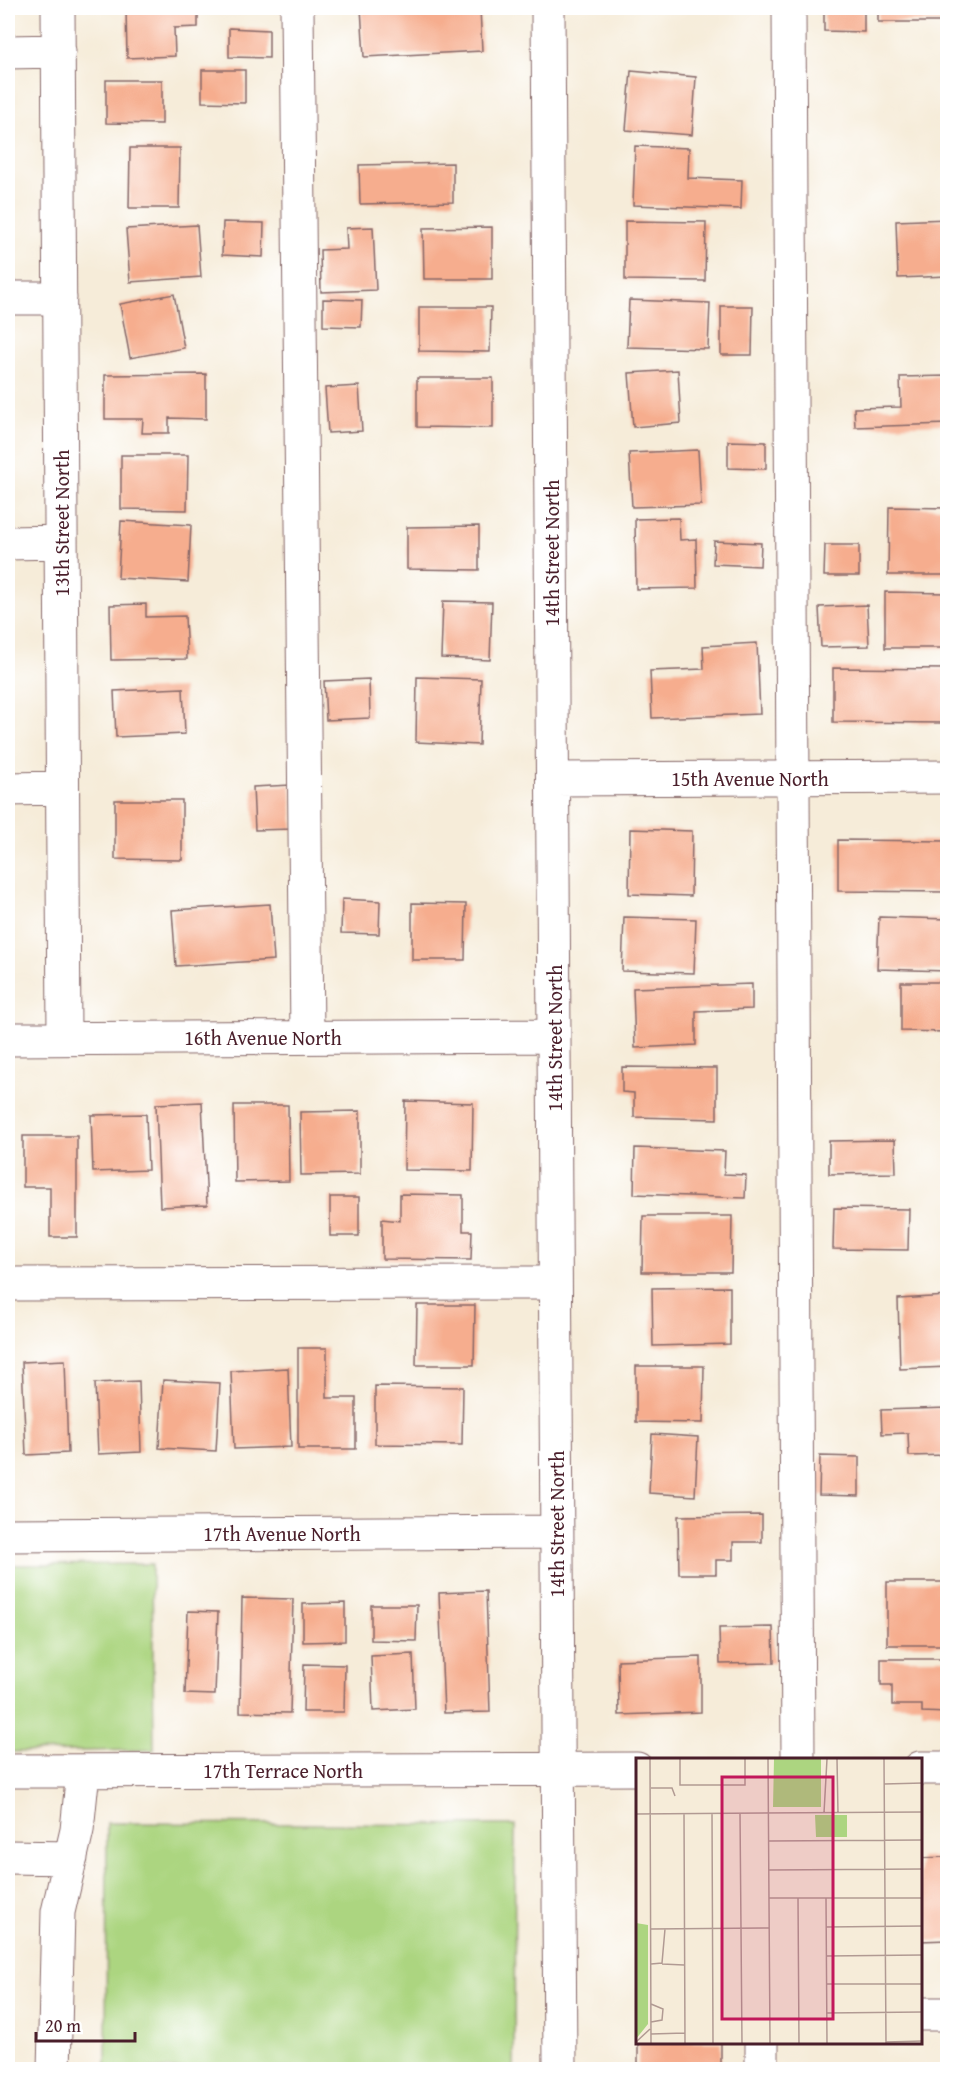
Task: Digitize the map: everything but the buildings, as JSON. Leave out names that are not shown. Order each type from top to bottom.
[{"type":"street","name":"13th Street North","points":[[58,8],[64,1038]]},
{"type":"street","points":[[297,8],[307,1037]]},
{"type":"street","name":"14th Street North","points":[[548,8],[560,2070]]},
{"type":"street","points":[[789,8],[798,1758]]},
{"type":"street","points":[[8,52],[58,51]]},
{"type":"street","points":[[8,298],[60,298]]},
{"type":"street","points":[[8,543],[62,542]]},
{"type":"street","name":"15th Avenue North","points":[[552,779],[948,777]]},
{"type":"street","points":[[8,789],[62,788]]},
{"type":"street","name":"16th Avenue North","points":[[8,1039],[554,1036]]},
{"type":"street","points":[[8,1284],[555,1283]]},
{"type":"street","name":"17th Avenue North","points":[[8,1534],[556,1532]]},
{"type":"street","points":[[922,1768],[948,1768]]},
{"type":"street","points":[[558,1770],[636,1769]]},
{"type":"street","name":"17th Terrace North","points":[[8,1771],[558,1770]]},
{"type":"street","points":[[54,2070],[58,1912],[77,1830],[83,1771]]},
{"type":"street","points":[[8,1857],[71,1858]]},
{"type":"street","points":[[922,2014],[948,2013]]},
{"type":"street","points":[[762,2044],[762,2070]]},
{"type":"green space","points":[[152,1564],[154,1750],[8,1752],[8,1565]]},
{"type":"green space","points":[[107,1823],[515,1825],[514,2069],[106,2069]]}]
